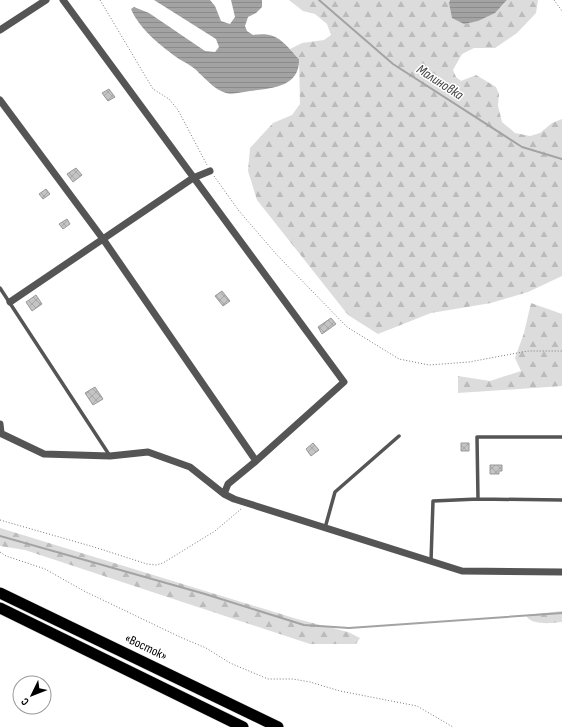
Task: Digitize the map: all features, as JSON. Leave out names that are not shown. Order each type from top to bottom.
[{"type":"highway","name":"«Восток»","points":[[0,593],[278,727]]},
{"type":"highway","points":[[0,608],[243,727]]},
{"type":"street","points":[[0,30],[46,0]]},
{"type":"street","points":[[63,0],[344,382],[256,461],[228,484],[224,494]]},
{"type":"street","points":[[0,100],[103,239],[256,461]]},
{"type":"street","points":[[10,302],[194,178],[210,172]]},
{"type":"street","points":[[0,424],[1,433],[44,454],[110,456],[148,452],[190,467],[224,494],[234,500],[462,571],[562,572]]},
{"type":"lane","points":[[0,288],[110,456]]},
{"type":"lane","points":[[325,528],[335,492],[399,436]]},
{"type":"lane","points":[[478,499],[477,437],[562,437]]},
{"type":"lane","points":[[431,561],[433,501],[478,499],[562,500]]},
{"type":"path","points":[[100,0],[153,89],[169,99],[178,110],[210,172],[239,211],[277,255],[347,327],[399,359],[429,365],[469,362],[528,351],[562,351]]},
{"type":"path","points":[[554,0],[562,11]]},
{"type":"path","points":[[0,520],[147,564],[156,565],[163,563],[216,531],[248,504]]},
{"type":"path","points":[[0,552],[6,556],[45,569],[84,591],[206,648],[230,663],[268,679],[293,679],[310,682],[340,691],[416,706],[453,727]]},
{"type":"green space","points":[[289,0],[450,0],[449,3],[464,24],[488,16],[503,5],[507,0],[538,0],[536,13],[517,33],[495,48],[474,48],[462,54],[453,70],[456,77],[461,81],[476,75],[496,87],[499,94],[498,106],[502,122],[515,133],[530,136],[540,133],[552,123],[562,119],[562,276],[528,292],[491,303],[431,313],[378,334],[348,315],[257,200],[248,171],[250,148],[273,123],[292,115],[300,104],[299,59],[290,49],[302,43],[324,40],[331,35],[327,24],[315,14],[303,11]]},
{"type":"green space","points":[[531,303],[562,314],[562,386],[458,393],[458,376],[490,381],[521,371],[515,358],[524,333]]},
{"type":"green space","points":[[0,528],[297,619],[348,632],[360,638],[356,644],[310,644],[25,550],[0,546]]},
{"type":"green space","points":[[562,611],[562,622],[537,622],[532,621],[526,615]]},
{"type":"shaded area","points":[[154,0],[210,0],[215,6],[221,21],[230,24],[235,17],[231,0],[262,0],[262,7],[256,13],[248,17],[245,26],[247,31],[253,35],[261,34],[274,36],[284,43],[299,59],[298,68],[295,75],[290,81],[267,89],[231,94],[218,90],[195,69],[172,54],[145,31],[131,9],[134,7],[149,13],[205,51],[215,52],[219,47],[216,39]]},
{"type":"shaded area","points":[[450,0],[507,0],[495,13],[478,21],[464,24],[452,18],[449,3]]},
{"type":"building","points":[[109,89],[115,97],[108,101],[102,93]]},
{"type":"building","points":[[76,168],[82,175],[73,182],[67,174]]},
{"type":"building","points":[[46,189],[50,194],[43,199],[39,194]]},
{"type":"building","points":[[67,219],[70,224],[63,229],[59,224]]},
{"type":"building","points":[[222,291],[230,301],[223,306],[215,296]]},
{"type":"building","points":[[36,295],[42,304],[32,311],[26,302]]},
{"type":"building","points":[[331,318],[336,324],[322,334],[318,327]]},
{"type":"building","points":[[95,387],[103,399],[93,405],[85,393]]},
{"type":"building","points":[[313,443],[319,450],[311,456],[306,449]]},
{"type":"building","points":[[461,443],[469,443],[469,451],[461,451]]},
{"type":"building","points":[[490,465],[502,465],[502,471],[499,471],[499,474],[490,474]]},
{"type":"waterway","name":"Малиновка","points":[[319,0],[393,64],[522,147],[562,159]]},
{"type":"waterway","points":[[0,536],[205,594],[304,625],[349,628],[562,613]]}]
